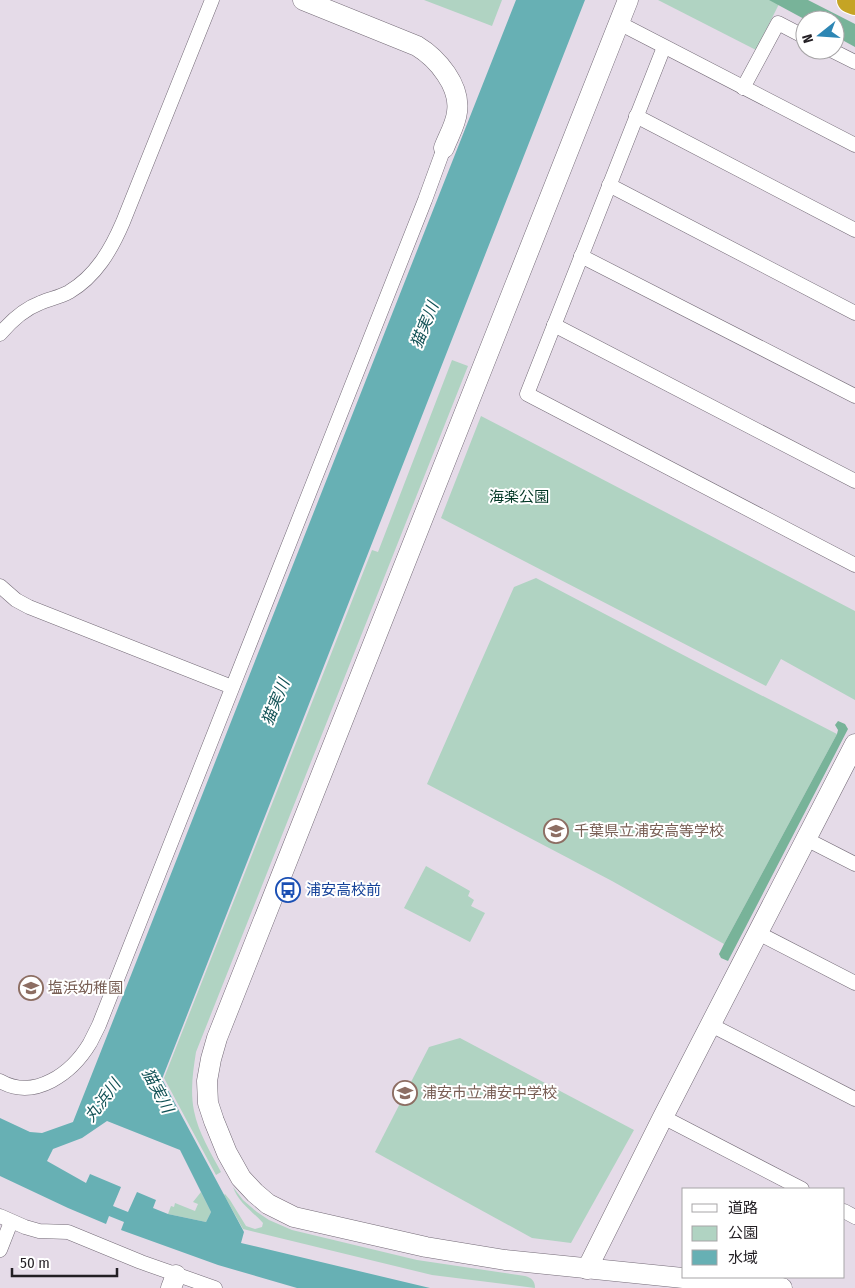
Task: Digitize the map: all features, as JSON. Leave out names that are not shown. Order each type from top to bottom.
[{"type":"highway","points":[[850,0],[855,2]]},
{"type":"street","points":[[0,334],[16,317],[26,310],[59,296],[79,284],[95,270],[110,251],[212,0]]},
{"type":"street","points":[[0,1082],[17,1088],[28,1088],[40,1086],[51,1081],[63,1074],[80,1056],[90,1044],[99,1025],[458,112],[451,81],[428,52],[303,0]]},
{"type":"street","points":[[628,0],[217,1038],[207,1081],[208,1103],[227,1152],[241,1178],[268,1204],[294,1217],[426,1247],[505,1260],[782,1288]]},
{"type":"street","points":[[619,23],[855,145]]},
{"type":"street","points":[[744,88],[778,23],[795,31]]},
{"type":"street","points":[[664,47],[527,394],[855,565]]},
{"type":"street","points":[[636,116],[855,230]]},
{"type":"street","points":[[609,185],[855,313]]},
{"type":"street","points":[[580,256],[855,396]]},
{"type":"street","points":[[554,325],[855,481]]},
{"type":"street","points":[[0,586],[16,600],[29,607],[232,687]]},
{"type":"street","points":[[587,1269],[663,1117],[855,746]]},
{"type":"street","points":[[806,839],[855,864]]},
{"type":"street","points":[[758,933],[855,982]]},
{"type":"street","points":[[711,1024],[855,1099]]},
{"type":"street","points":[[663,1117],[800,1188]]},
{"type":"street","points":[[0,1250],[6,1219],[39,1231],[68,1232],[141,1262],[174,1282],[215,1288]]},
{"type":"green space","points":[[424,0],[502,0],[492,26]]},
{"type":"green space","points":[[658,0],[781,0],[756,50]]},
{"type":"green space","points":[[769,0],[808,0],[828,10],[795,10],[795,14]]},
{"type":"green space","points":[[845,19],[855,24],[855,47],[845,42]]},
{"type":"green space","points":[[452,360],[468,366],[196,1052],[192,1089],[194,1111],[202,1135],[221,1172],[216,1175],[164,1078],[372,550],[378,552]]},
{"type":"green space","name":"海楽公園","points":[[481,416],[855,611],[855,700],[781,659],[766,686],[441,518]]},
{"type":"green space","points":[[536,578],[837,734],[724,944],[612,881],[427,784],[514,587]]},
{"type":"green space","points":[[838,721],[845,724],[848,729],[728,961],[721,958],[719,954],[724,944],[837,734],[838,730],[835,725]]},
{"type":"green space","points":[[426,866],[470,891],[468,896],[474,900],[471,906],[485,913],[470,942],[404,908]]},
{"type":"green space","points":[[460,1038],[634,1130],[571,1243],[532,1238],[375,1152],[429,1047]]},
{"type":"green space","points":[[233,1187],[243,1200],[257,1212],[269,1220],[292,1230],[417,1260],[525,1276],[533,1280],[535,1288],[432,1275],[243,1229],[225,1194],[246,1226],[255,1229],[262,1227],[263,1223],[242,1202]]},
{"type":"green space","points":[[201,1192],[211,1212],[206,1222],[168,1214],[171,1206],[174,1207],[175,1203],[195,1211],[198,1204],[193,1202]]},
{"type":"water","points":[[516,0],[585,0],[162,1079],[244,1232],[241,1243],[430,1288],[297,1288],[218,1265],[121,1230],[124,1222],[109,1216],[106,1224],[0,1176],[0,1118],[30,1132],[42,1133],[73,1122]],"holes":[[[107,1121],[180,1150],[211,1212],[206,1222],[168,1214],[153,1208],[156,1200],[137,1192],[128,1212],[113,1206],[121,1187],[90,1174],[86,1183],[47,1161],[53,1149],[82,1138]]]},
{"type":"place","name":"千葉県立浦安高等学校","points":[[556,831]]},
{"type":"place","name":"浦安高校前","points":[[288,890]]},
{"type":"place","name":"塩浜幼稚園","points":[[31,988]]},
{"type":"place","name":"浦安市立浦安中学校","points":[[405,1093]]},
{"type":"water label","name":"猫実川","points":[[424,325]]},
{"type":"water label","name":"猫実川","points":[[275,702]]},
{"type":"water label","name":"猫実川","points":[[158,1090]]},
{"type":"water label","name":"丸浜川","points":[[102,1100]]}]
